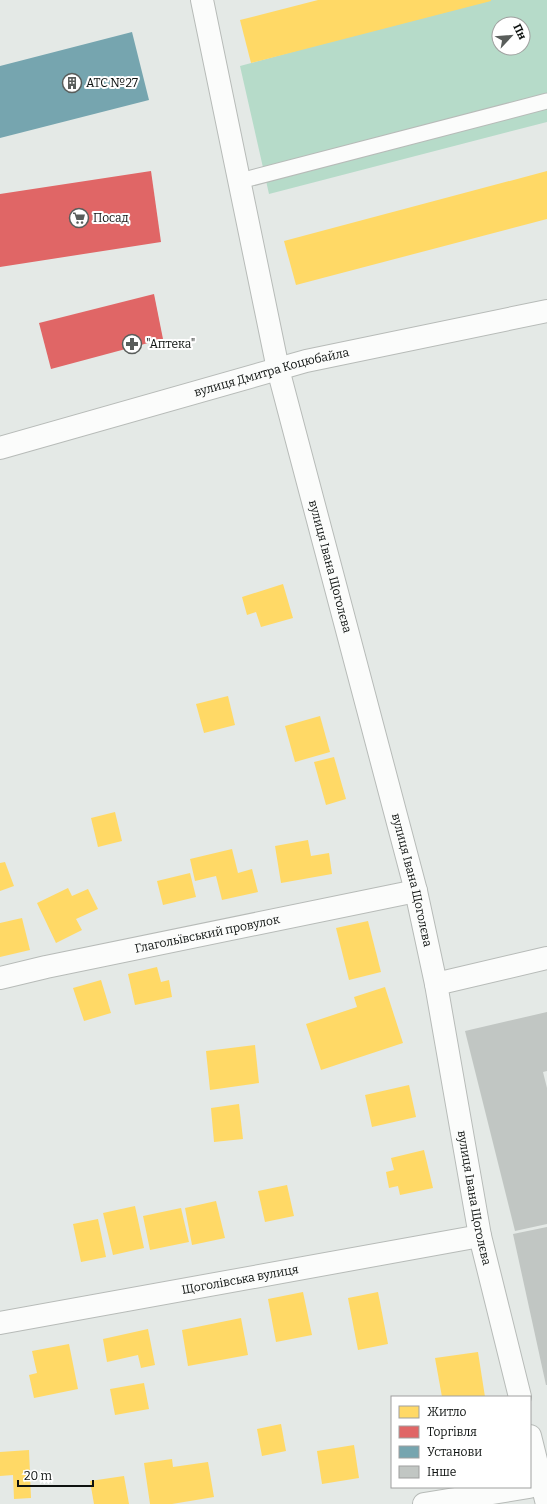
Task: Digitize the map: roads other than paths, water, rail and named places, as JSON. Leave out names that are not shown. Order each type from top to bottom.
[{"type":"street","name":"вулиця Івана Щоголєва","points":[[202,0],[278,369],[416,891],[436,984],[480,1236],[520,1396]]},
{"type":"street","name":"вулиця Дмитра Коцюбайла","points":[[0,448],[306,361],[547,311]]},
{"type":"street","name":"Глагольївський провулок","points":[[0,978],[46,967],[416,891]]},
{"type":"street","points":[[436,984],[547,958]]},
{"type":"street","name":"Щоголівська вулиця","points":[[0,1323],[480,1236]]},
{"type":"street","points":[[424,1504],[537,1491],[531,1444]]},
{"type":"lane","points":[[240,181],[547,101]]},
{"type":"place","name":"АТС №27","points":[[72,83]]},
{"type":"place","name":"Посад","points":[[79,218]]},
{"type":"place","name":"\"Аптека\"","points":[[132,344]]}]
